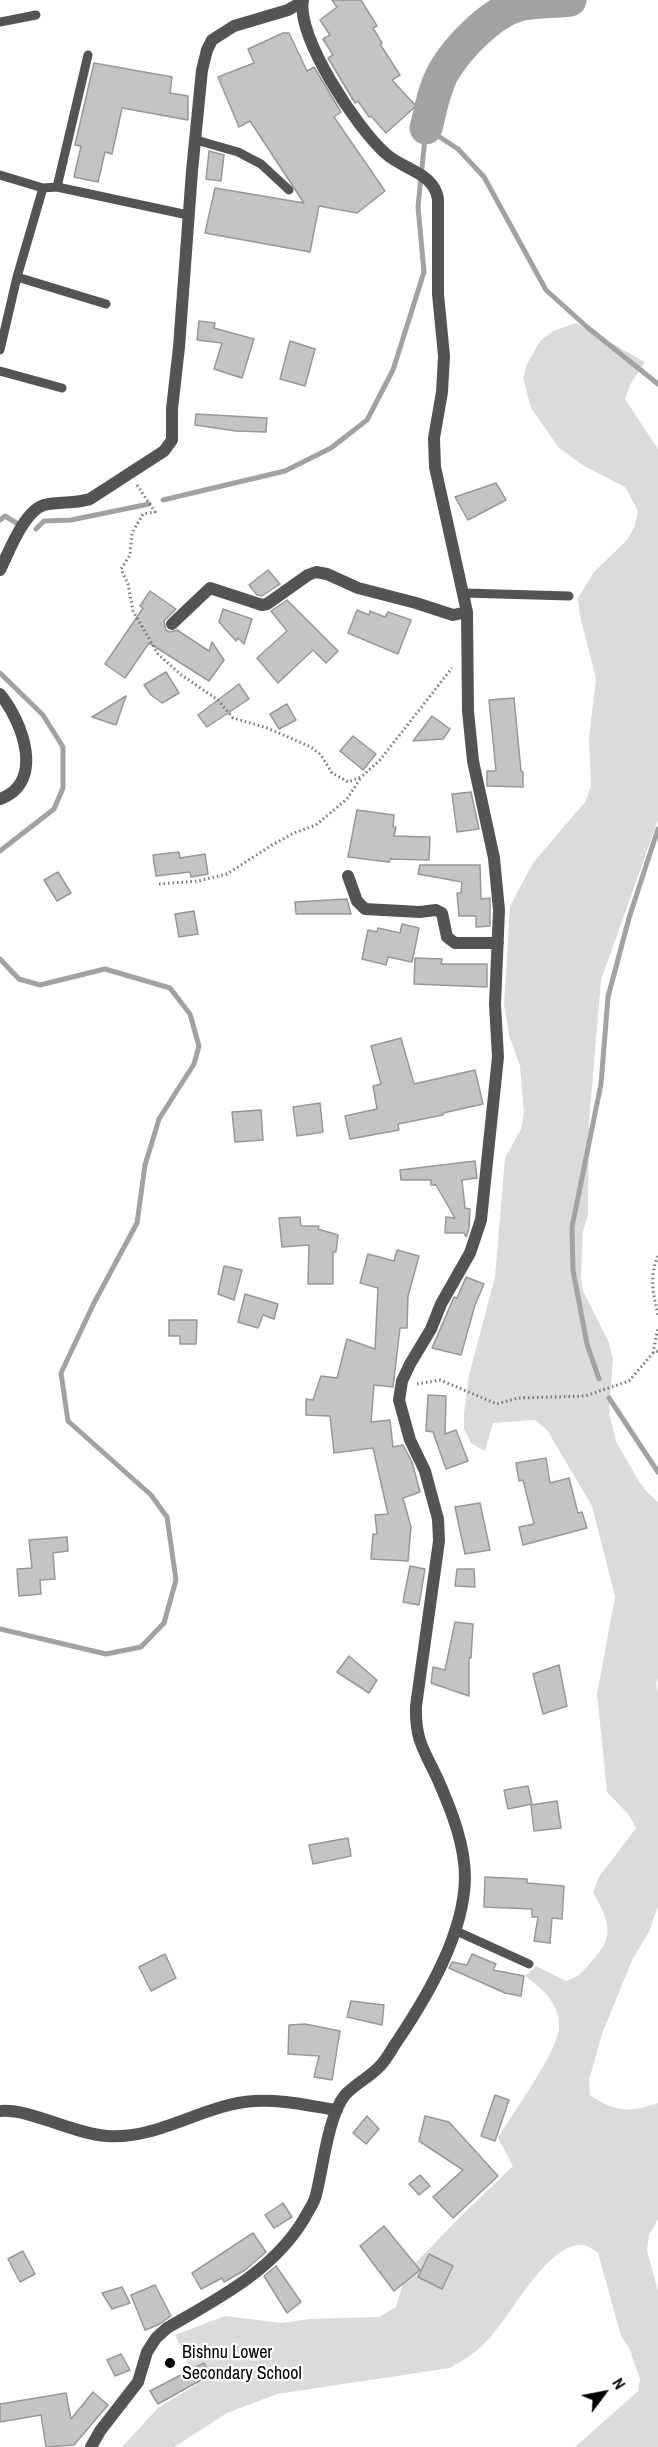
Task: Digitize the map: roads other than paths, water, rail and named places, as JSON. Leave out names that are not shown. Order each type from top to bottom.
[{"type":"street","points":[[0,570],[33,511],[42,506],[90,500],[164,451],[172,440],[172,409],[179,347],[188,215],[202,70],[207,50],[212,40],[234,26],[288,10],[303,1]]},
{"type":"street","points":[[91,2447],[100,2431],[138,2382],[147,2352],[156,2338],[167,2328],[249,2278],[276,2255],[295,2234],[315,2199],[337,2110],[345,2095],[380,2066],[416,2013],[437,1975],[454,1930],[464,1893],[463,1855],[451,1810],[424,1755],[416,1726],[416,1706],[439,1541],[438,1519],[425,1471],[410,1440],[399,1400],[400,1388],[410,1364],[431,1329],[441,1304],[470,1253],[481,1220],[498,1057],[495,1004],[499,910],[495,864],[473,761],[468,711],[467,612],[435,467],[435,438],[442,392],[444,356],[438,294],[440,235],[437,189],[429,179],[402,166],[386,154],[369,136],[342,100],[314,45],[303,17],[303,1]]},
{"type":"street","points":[[172,624],[210,588],[262,605],[316,572],[327,574],[358,588],[453,615],[467,612]]},
{"type":"street","points":[[0,694],[11,707],[27,756],[27,766],[20,785],[8,796],[0,799]]},
{"type":"street","points":[[348,876],[357,901],[365,909],[420,912],[436,910],[442,913],[447,937],[455,943],[498,943]]},
{"type":"street","points":[[0,2111],[14,2110],[72,2130],[108,2136],[140,2133],[253,2100],[337,2110]]},
{"type":"lane","points":[[0,22],[36,15]]},
{"type":"lane","points":[[57,187],[88,55]]},
{"type":"lane","points":[[196,140],[238,152],[261,164],[288,190]]},
{"type":"lane","points":[[0,175],[43,188],[57,187],[188,215]]},
{"type":"lane","points":[[0,350],[17,277],[43,188]]},
{"type":"lane","points":[[17,277],[106,304]]},
{"type":"lane","points":[[0,371],[62,388]]},
{"type":"lane","points":[[464,593],[569,596]]},
{"type":"lane","points":[[454,1930],[529,1964]]},
{"type":"waterway","points":[[426,128],[435,91],[444,71],[467,41],[487,23],[519,5],[570,0]]},
{"type":"waterway","points":[[163,500],[285,471],[331,448],[367,420],[393,370],[424,272],[418,207],[426,128],[458,149],[484,177],[546,290],[587,327],[658,384]]},
{"type":"waterway","points":[[36,529],[44,521],[71,520],[149,504]]},
{"type":"waterway","points":[[0,520],[5,516],[18,524]]},
{"type":"waterway","points":[[0,673],[43,715],[63,747],[63,788],[54,809],[0,851]]},
{"type":"waterway","points":[[599,1379],[587,1344],[573,1270],[572,1227],[601,1084],[608,997],[629,918],[658,829]]},
{"type":"waterway","points":[[0,959],[19,979],[40,985],[105,969],[170,988],[190,1014],[199,1046],[194,1064],[159,1119],[145,1165],[137,1223],[94,1303],[61,1373],[68,1421],[151,1495],[167,1517],[176,1580],[164,1623],[141,1647],[106,1654],[0,1629]]},
{"type":"waterway","points":[[609,1398],[658,1472]]},
{"type":"place","name":"Bishnu Lower Secondary School","points":[[170,2363]]}]
